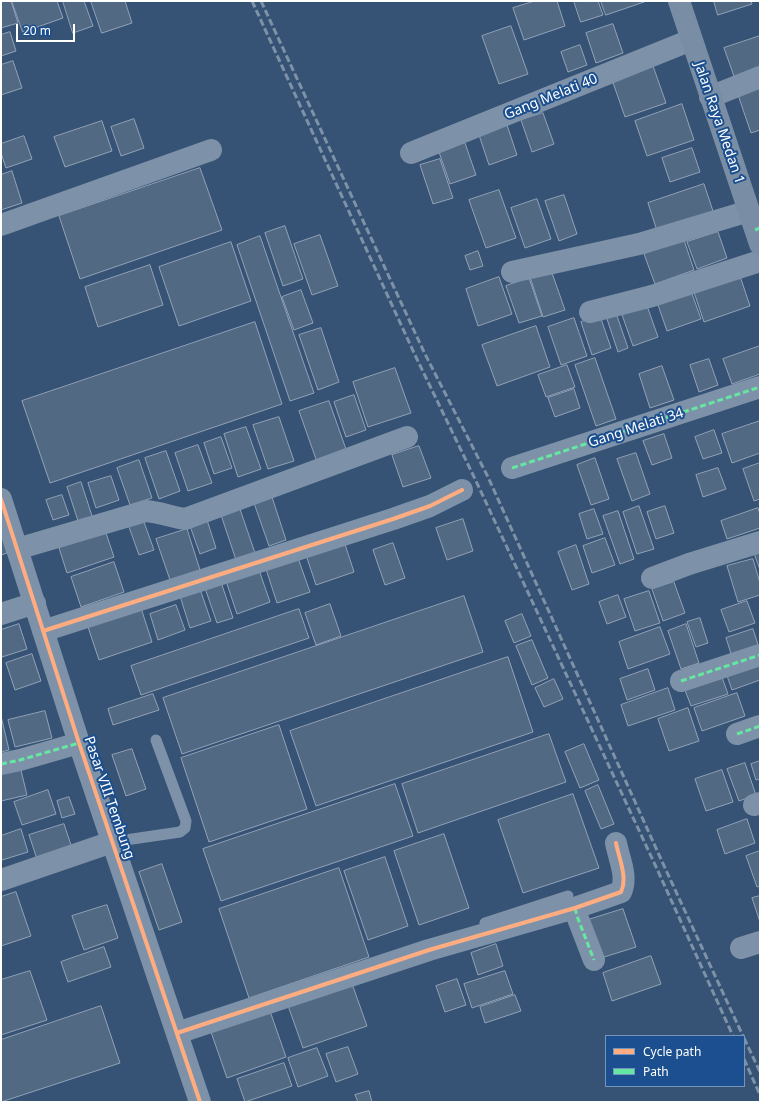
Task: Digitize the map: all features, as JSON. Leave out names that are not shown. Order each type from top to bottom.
[{"type":"street","name":"Jalan Raya Medan 1","points":[[679,1],[710,97],[756,228]]},
{"type":"street","name":"Gang Melati 40","points":[[412,153],[691,40]]},
{"type":"street","points":[[710,97],[760,77]]},
{"type":"street","points":[[1,225],[211,150]]},
{"type":"street","points":[[512,272],[639,244],[756,228]]},
{"type":"street","points":[[590,312],[652,296],[760,261]]},
{"type":"street","name":"Gang Melati 34","points":[[512,468],[760,387]]},
{"type":"street","points":[[17,549],[146,511],[158,512],[176,518],[186,519],[407,437]]},
{"type":"street","points":[[43,631],[393,519],[430,506],[462,490]]},
{"type":"street","name":"Pasar VIII Tembung","points":[[1,499],[79,743],[200,1102]]},
{"type":"street","points":[[652,578],[689,564],[760,542]]},
{"type":"street","points":[[1,614],[35,603]]},
{"type":"street","points":[[681,681],[760,655]]},
{"type":"street","points":[[736,734],[760,726]]},
{"type":"street","points":[[1,764],[79,743]]},
{"type":"street","points":[[1,880],[112,842]]},
{"type":"street","points":[[176,1029],[429,950],[572,902],[621,892],[624,885],[623,875],[616,844]]},
{"type":"street","points":[[572,902],[594,960]]},
{"type":"lane","points":[[112,842],[180,832],[185,828],[186,821],[156,740]]},
{"type":"building","points":[[1,1],[11,1],[18,23],[1,28]]},
{"type":"building","points":[[12,1],[57,1],[63,18],[23,32]]},
{"type":"building","points":[[63,1],[84,1],[93,26],[73,33]]},
{"type":"building","points":[[91,1],[125,1],[132,23],[102,33]]},
{"type":"building","points":[[535,1],[557,1],[565,26],[524,40],[513,8]]},
{"type":"building","points":[[574,1],[598,1],[603,15],[581,22]]},
{"type":"building","points":[[601,1],[647,1],[606,15]]},
{"type":"building","points":[[714,1],[751,1],[752,4],[718,15]]},
{"type":"building","points":[[613,24],[623,53],[596,63],[586,33]]},
{"type":"building","points":[[511,26],[528,74],[499,84],[482,36]]},
{"type":"building","points":[[10,32],[16,51],[1,56],[1,35]]},
{"type":"building","points":[[760,36],[760,70],[735,79],[724,48]]},
{"type":"building","points":[[580,45],[587,65],[568,72],[561,52]]},
{"type":"building","points":[[13,61],[22,88],[1,95],[1,65]]},
{"type":"building","points":[[652,63],[666,103],[625,117],[611,77]]},
{"type":"building","points":[[760,81],[760,130],[751,133],[736,89]]},
{"type":"building","points":[[682,104],[694,140],[647,156],[635,121]]},
{"type":"building","points":[[543,113],[554,144],[532,152],[521,120]]},
{"type":"building","points":[[134,119],[144,148],[121,156],[111,127]]},
{"type":"building","points":[[102,121],[112,151],[65,167],[54,137]]},
{"type":"building","points":[[506,122],[517,155],[489,165],[478,132]]},
{"type":"building","points":[[24,136],[32,159],[6,168],[1,153],[1,144]]},
{"type":"building","points":[[465,143],[476,175],[450,184],[439,152]]},
{"type":"building","points":[[692,148],[700,172],[670,182],[662,158]]},
{"type":"building","points":[[440,159],[453,198],[433,204],[420,165]]},
{"type":"building","points":[[200,168],[222,230],[80,279],[59,216]]},
{"type":"building","points":[[12,171],[22,203],[1,210],[1,175]]},
{"type":"building","points":[[704,184],[714,214],[658,234],[648,203]]},
{"type":"building","points":[[499,190],[516,238],[486,248],[469,200]]},
{"type":"building","points":[[564,195],[577,234],[559,241],[545,201]]},
{"type":"building","points":[[537,199],[551,239],[525,248],[511,208]]},
{"type":"building","points":[[285,226],[303,279],[283,286],[265,233]]},
{"type":"building","points":[[718,232],[727,258],[697,269],[687,242]]},
{"type":"building","points":[[320,235],[338,286],[312,295],[294,244]]},
{"type":"building","points":[[260,236],[314,393],[290,401],[237,245]]},
{"type":"building","points":[[684,240],[694,270],[655,284],[644,254]]},
{"type":"building","points":[[231,242],[251,301],[179,326],[159,267]]},
{"type":"building","points":[[478,251],[483,266],[470,270],[465,256]]},
{"type":"building","points":[[150,265],[163,305],[98,327],[85,287]]},
{"type":"building","points":[[551,270],[565,310],[543,317],[530,277]]},
{"type":"building","points":[[740,276],[750,306],[704,322],[694,292]]},
{"type":"building","points":[[499,277],[512,314],[478,326],[466,289]]},
{"type":"building","points":[[529,278],[542,316],[519,323],[506,286]]},
{"type":"building","points":[[301,290],[313,323],[294,330],[282,297]]},
{"type":"building","points":[[691,291],[701,319],[667,331],[657,302]]},
{"type":"building","points":[[645,300],[658,337],[633,346],[620,309]]},
{"type":"building","points":[[615,310],[628,348],[618,352],[605,313]]},
{"type":"building","points":[[600,316],[611,348],[592,355],[581,322]]},
{"type":"building","points":[[574,318],[587,356],[561,365],[548,327]]},
{"type":"building","points":[[255,322],[282,404],[50,483],[22,401]]},
{"type":"building","points":[[536,326],[550,367],[497,386],[482,345]]},
{"type":"building","points":[[321,328],[339,382],[318,390],[299,335]]},
{"type":"building","points":[[760,346],[760,374],[732,384],[723,359]]},
{"type":"building","points":[[595,358],[616,419],[596,426],[575,365]]},
{"type":"building","points":[[709,359],[718,385],[699,392],[690,365]]},
{"type":"building","points":[[567,365],[575,387],[546,397],[538,375]]},
{"type":"building","points":[[662,366],[674,400],[650,408],[639,374]]},
{"type":"building","points":[[395,368],[411,413],[368,427],[353,382]]},
{"type":"building","points":[[574,389],[580,408],[555,417],[548,398]]},
{"type":"building","points":[[354,395],[366,430],[346,437],[334,402]]},
{"type":"building","points":[[329,401],[347,452],[317,462],[299,411]]},
{"type":"building","points":[[279,417],[294,461],[268,469],[253,425]]},
{"type":"building","points":[[760,421],[760,453],[732,463],[722,434]]},
{"type":"building","points":[[246,427],[261,469],[238,477],[224,434]]},
{"type":"building","points":[[714,430],[722,453],[703,459],[695,437]]},
{"type":"building","points":[[664,434],[672,458],[652,465],[643,441]]},
{"type":"building","points":[[221,437],[232,468],[214,474],[204,443]]},
{"type":"building","points":[[198,445],[212,483],[188,491],[175,453]]},
{"type":"building","points":[[419,446],[431,478],[403,487],[392,455]]},
{"type":"building","points":[[166,451],[180,491],[159,499],[145,458]]},
{"type":"building","points":[[636,453],[650,494],[632,501],[617,459]]},
{"type":"building","points":[[595,458],[609,499],[591,505],[577,465]]},
{"type":"building","points":[[139,460],[152,498],[130,505],[117,468]]},
{"type":"building","points":[[760,463],[760,499],[754,501],[743,469]]},
{"type":"building","points":[[718,468],[726,489],[703,497],[696,475]]},
{"type":"building","points":[[111,476],[119,500],[96,508],[88,483]]},
{"type":"building","points":[[81,482],[93,519],[79,524],[67,487]]},
{"type":"building","points":[[62,495],[69,515],[53,520],[46,500]]},
{"type":"building","points":[[272,497],[286,540],[269,546],[254,503]]},
{"type":"building","points":[[639,506],[654,549],[637,554],[623,512]]},
{"type":"building","points":[[665,506],[674,533],[656,539],[647,512]]},
{"type":"building","points":[[758,508],[760,514],[760,528],[727,539],[721,521]]},
{"type":"building","points":[[240,509],[255,553],[236,560],[221,515]]},
{"type":"building","points":[[594,509],[603,534],[587,539],[579,514]]},
{"type":"building","points":[[618,511],[634,559],[620,564],[603,516]]},
{"type":"building","points":[[463,519],[473,551],[447,560],[436,528]]},
{"type":"building","points":[[207,520],[216,548],[200,554],[190,526]]},
{"type":"building","points":[[144,522],[154,550],[139,555],[129,527]]},
{"type":"building","points":[[187,529],[200,570],[170,580],[156,539]]},
{"type":"building","points":[[106,533],[114,557],[67,573],[59,548]]},
{"type":"building","points":[[1,534],[7,553],[1,555]]},
{"type":"building","points":[[343,538],[354,572],[316,585],[305,552]]},
{"type":"building","points":[[605,538],[615,565],[592,573],[583,546]]},
{"type":"building","points":[[393,543],[405,578],[385,585],[373,550]]},
{"type":"building","points":[[576,545],[589,584],[572,590],[558,552]]},
{"type":"building","points":[[760,551],[760,570],[754,553]]},
{"type":"building","points":[[297,555],[310,592],[277,603],[265,566]]},
{"type":"building","points":[[753,559],[760,583],[760,595],[738,602],[727,566]]},
{"type":"building","points":[[114,562],[124,592],[81,607],[71,577]]},
{"type":"building","points":[[258,567],[270,602],[237,614],[225,578]]},
{"type":"building","points":[[221,582],[233,618],[217,623],[205,588]]},
{"type":"building","points":[[674,582],[685,613],[663,621],[652,589]]},
{"type":"building","points":[[200,589],[211,621],[190,628],[180,596]]},
{"type":"building","points":[[649,591],[660,623],[635,631],[624,599]]},
{"type":"building","points":[[618,595],[626,617],[607,624],[599,602]]},
{"type":"building","points":[[464,596],[483,652],[182,754],[163,698]]},
{"type":"building","points":[[747,601],[755,623],[729,632],[721,610]]},
{"type":"building","points":[[330,604],[341,636],[316,645],[305,613]]},
{"type":"building","points":[[176,605],[185,630],[158,640],[150,614]]},
{"type":"building","points":[[141,608],[152,642],[99,660],[88,627]]},
{"type":"building","points":[[299,609],[309,638],[141,695],[131,666]]},
{"type":"building","points":[[522,614],[531,636],[514,643],[505,621]]},
{"type":"building","points":[[700,618],[708,643],[696,647],[687,622]]},
{"type":"building","points":[[19,624],[27,649],[2,657],[1,630]]},
{"type":"building","points":[[686,624],[699,663],[681,669],[668,631]]},
{"type":"building","points":[[660,627],[670,654],[628,669],[619,642]]},
{"type":"building","points":[[753,629],[760,651],[733,660],[726,638]]},
{"type":"building","points":[[532,640],[548,678],[532,685],[516,646]]},
{"type":"building","points":[[32,654],[41,681],[15,690],[6,663]]},
{"type":"building","points":[[508,657],[533,732],[316,806],[290,731]]},
{"type":"building","points":[[760,658],[760,680],[732,690],[725,670]]},
{"type":"building","points":[[648,669],[655,690],[627,700],[620,679]]},
{"type":"building","points":[[719,669],[728,694],[691,706],[682,682]]},
{"type":"building","points":[[554,679],[563,699],[544,707],[535,688]]},
{"type":"building","points":[[668,688],[675,710],[628,726],[621,705]]},
{"type":"building","points":[[737,693],[745,716],[702,731],[694,708]]},
{"type":"building","points":[[153,694],[159,710],[113,725],[108,709]]},
{"type":"building","points":[[688,708],[699,741],[669,751],[658,719]]},
{"type":"building","points":[[45,711],[52,738],[15,747],[8,720]]},
{"type":"building","points":[[1,716],[9,750],[1,752]]},
{"type":"building","points":[[279,725],[307,809],[209,842],[181,758]]},
{"type":"building","points":[[549,734],[566,782],[418,833],[402,784]]},
{"type":"building","points":[[584,744],[599,780],[580,788],[565,752]]},
{"type":"building","points":[[132,749],[146,789],[126,796],[112,755]]},
{"type":"building","points":[[760,761],[760,779],[756,780],[751,764]]},
{"type":"building","points":[[19,762],[27,795],[1,801],[1,766]]},
{"type":"building","points":[[745,763],[756,795],[739,801],[727,769]]},
{"type":"building","points":[[722,770],[733,802],[706,811],[695,779]]},
{"type":"building","points":[[395,784],[413,836],[221,901],[203,849]]},
{"type":"building","points":[[598,785],[614,824],[601,829],[585,791]]},
{"type":"building","points":[[48,790],[56,814],[22,825],[14,802]]},
{"type":"building","points":[[573,794],[599,868],[523,893],[498,820]]},
{"type":"building","points":[[69,797],[75,814],[62,818],[57,801]]},
{"type":"building","points":[[747,819],[755,843],[725,854],[717,830]]},
{"type":"building","points":[[64,824],[72,848],[37,859],[29,835]]},
{"type":"building","points":[[21,829],[28,852],[2,860],[1,836]]},
{"type":"building","points":[[444,834],[469,908],[419,925],[394,851]]},
{"type":"building","points":[[760,851],[760,886],[757,887],[746,856]]},
{"type":"building","points":[[385,857],[408,926],[368,940],[344,871]]},
{"type":"building","points":[[162,864],[182,922],[159,930],[139,872]]},
{"type":"building","points":[[339,868],[369,957],[249,998],[219,909]]},
{"type":"building","points":[[16,892],[31,936],[1,946],[1,897]]},
{"type":"building","points":[[760,896],[760,922],[752,898]]},
{"type":"building","points":[[107,905],[118,938],[84,950],[72,916]]},
{"type":"building","points":[[623,909],[636,947],[601,958],[588,920]]},
{"type":"building","points":[[496,944],[503,966],[478,975],[471,953]]},
{"type":"building","points":[[104,947],[111,967],[68,982],[61,962]]},
{"type":"building","points":[[651,956],[661,984],[612,1001],[603,973]]},
{"type":"building","points":[[30,971],[47,1020],[1,1035],[1,980]]},
{"type":"building","points":[[505,971],[513,994],[472,1008],[464,984]]},
{"type":"building","points":[[350,978],[367,1026],[303,1048],[286,1000]]},
{"type":"building","points":[[457,979],[466,1005],[445,1012],[436,986]]},
{"type":"building","points":[[515,995],[521,1011],[485,1023],[480,1007]]},
{"type":"building","points":[[101,1006],[120,1063],[1,1102],[1,1040]]},
{"type":"building","points":[[270,1011],[286,1057],[227,1078],[211,1032]]},
{"type":"building","points":[[348,1047],[358,1074],[336,1082],[326,1054]]},
{"type":"building","points":[[317,1048],[328,1076],[298,1087],[288,1058]]},
{"type":"building","points":[[284,1063],[292,1086],[245,1102],[237,1079]]},
{"type":"building","points":[[369,1091],[372,1102],[358,1102],[355,1095]]},
{"type":"railway","points":[[252,1],[415,355],[476,481],[657,869],[733,1035]]},
{"type":"railway","points":[[261,1],[424,352],[488,477],[665,868],[743,1035]]},
{"type":"railway","points":[[745,1040],[760,1072]]},
{"type":"railway","points":[[745,1061],[760,1095]]},
{"type":"marked path","points":[[755,230],[760,228]]},
{"type":"marked path","points":[[512,468],[760,387]]},
{"type":"marked path","points":[[681,681],[760,655]]},
{"type":"marked path","points":[[737,734],[760,726]]},
{"type":"marked path","points":[[1,764],[79,743]]},
{"type":"marked path","points":[[575,908],[594,960]]},
{"type":"cycle path","points":[[43,631],[393,519],[430,506],[462,490]]},
{"type":"cycle path","points":[[1,499],[79,743],[200,1102]]},
{"type":"cycle path","points":[[177,1033],[429,950],[575,908],[621,892],[624,880],[616,843]]}]
